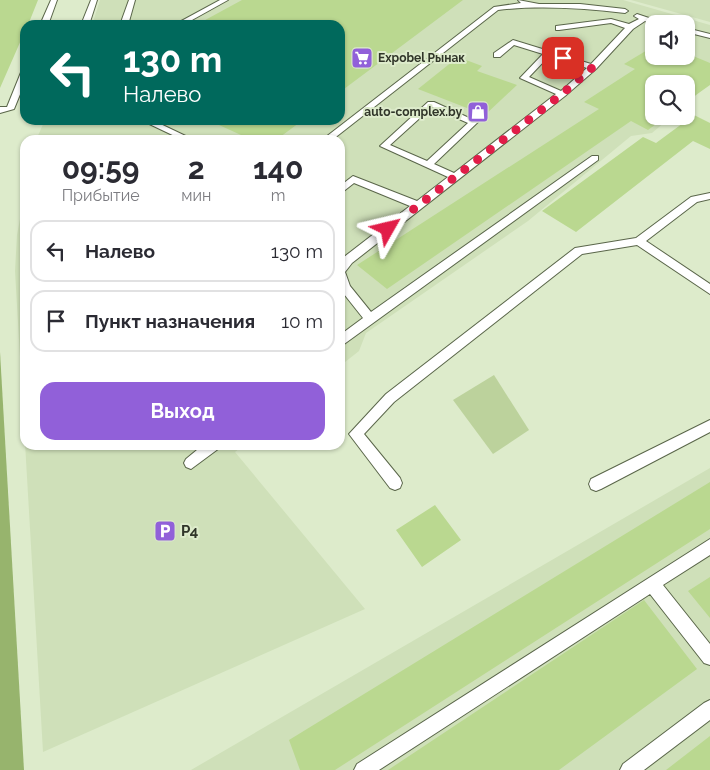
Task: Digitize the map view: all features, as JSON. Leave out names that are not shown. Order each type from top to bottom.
[{"type":"lane","points":[[46,20],[54,0]]},
{"type":"lane","points":[[87,20],[94,0]]},
{"type":"lane","points":[[126,20],[132,0]]},
{"type":"lane","points":[[187,20],[225,0]]},
{"type":"lane","points":[[520,0],[529,4]]},
{"type":"lane","points":[[559,6],[573,0]]},
{"type":"lane","points":[[595,0],[645,18]]},
{"type":"lane","points":[[332,135],[496,8],[529,4],[625,11]]},
{"type":"lane","points":[[345,264],[348,260],[562,94],[593,67],[630,27],[645,18]]},
{"type":"lane","points":[[559,28],[611,21],[630,27]]},
{"type":"lane","points":[[695,32],[710,36]]},
{"type":"lane","points":[[497,55],[513,42],[593,67]]},
{"type":"lane","points":[[548,53],[524,78],[562,94]]},
{"type":"lane","points":[[0,110],[10,109],[20,84]]},
{"type":"lane","points":[[429,164],[474,122],[431,104],[384,146],[429,164],[455,177]]},
{"type":"lane","points":[[156,125],[179,135]]},
{"type":"lane","points":[[345,338],[370,318],[595,158]]},
{"type":"lane","points":[[345,186],[353,179],[419,206]]},
{"type":"lane","points":[[395,483],[356,434],[390,398],[579,251],[639,241],[694,199],[710,196]]},
{"type":"lane","points":[[639,241],[710,290]]},
{"type":"lane","points":[[345,257],[348,260]]},
{"type":"lane","points":[[345,285],[370,318]]},
{"type":"lane","points":[[596,484],[710,426]]},
{"type":"lane","points":[[191,463],[207,450]]},
{"type":"lane","points":[[363,770],[710,546]]},
{"type":"lane","points":[[652,584],[710,657]]},
{"type":"lane","points":[[629,770],[710,709]]},
{"type":"shaded area","points":[[100,0],[623,0],[675,15],[645,15],[645,65],[695,65],[695,21],[710,25],[710,83],[695,96],[695,75],[645,75],[645,125],[661,125],[652,133],[631,136],[528,221],[366,333],[359,351],[345,362],[345,135],[38,135],[43,125],[345,125],[345,20],[94,20]]},
{"type":"shaded area","points":[[631,0],[710,0],[710,22],[695,18],[695,15],[685,15]]},
{"type":"shaded area","points":[[20,219],[20,357],[15,271]]},
{"type":"shaded area","points":[[494,375],[529,430],[493,454],[453,400]]},
{"type":"shaded area","name":"P4","points":[[25,450],[238,450],[235,452],[365,609],[43,752]]},
{"type":"shaded area","points":[[710,468],[710,770],[191,770]]},
{"type":"green space","points":[[0,352],[24,770],[0,770]]},
{"type":"building","points":[[0,0],[38,0],[30,20],[20,20],[20,42],[0,88]]},
{"type":"building","name":"Expobel Рынак","points":[[242,0],[463,0],[345,88],[345,20],[205,20]]},
{"type":"building","points":[[645,51],[645,65],[695,65],[695,57],[710,63],[710,85],[695,96],[695,75],[645,75],[645,125],[655,125],[648,130],[631,121],[387,289],[357,265],[599,109],[584,102],[635,69],[624,64]]},
{"type":"building","points":[[458,57],[482,66],[477,71],[517,85],[485,115],[418,89]]},
{"type":"building","points":[[695,116],[710,123],[710,149],[693,141],[576,232],[542,211],[643,137],[656,143],[680,125],[695,125]]},
{"type":"building","points":[[219,125],[296,125],[283,135],[241,135]]},
{"type":"building","points":[[710,482],[710,529],[335,770],[300,770],[289,740]]},
{"type":"building","points":[[435,505],[461,540],[422,567],[396,530]]},
{"type":"building","points":[[710,577],[710,618],[688,591]]},
{"type":"building","points":[[644,600],[697,669],[559,770],[388,770]]},
{"type":"building","points":[[710,736],[710,770],[666,770]]},
{"type":"place","name":"Expobel Рынак","points":[[362,58]]},
{"type":"place","name":"auto-complex.by","points":[[478,112]]},
{"type":"place","name":"P4","points":[[165,531]]},
{"type":"route","points":[[388,229],[562,94],[593,67],[563,58]]}]
